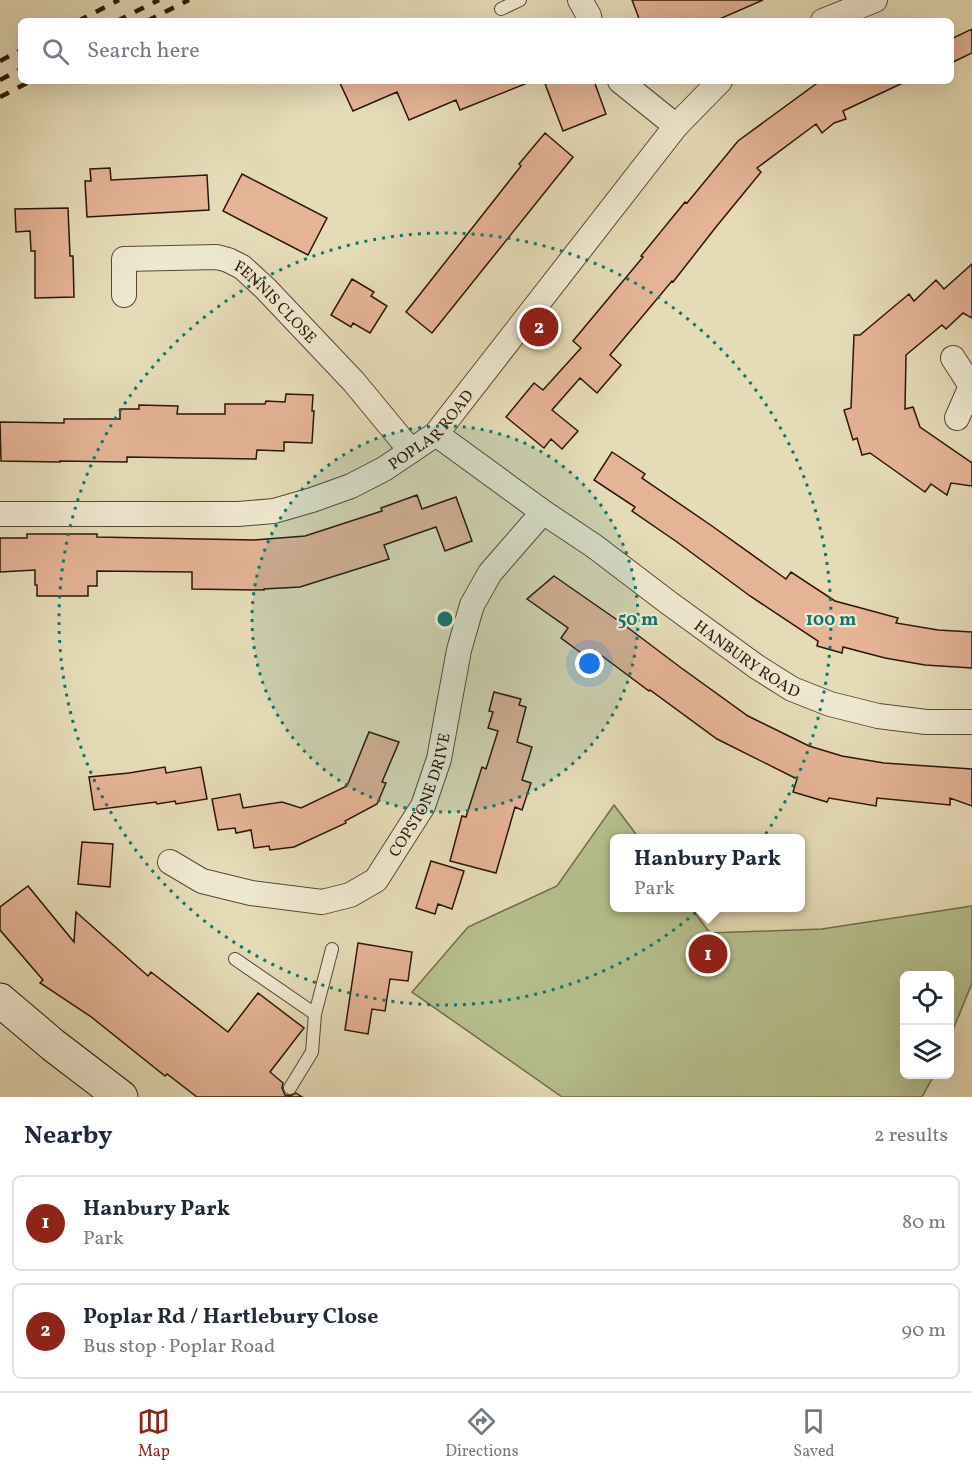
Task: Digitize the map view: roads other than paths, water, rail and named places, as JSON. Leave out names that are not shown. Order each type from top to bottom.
[{"type":"main road","points":[[0,1000],[53,1045],[121,1097]]},
{"type":"street","points":[[580,0],[590,18]]},
{"type":"street","points":[[830,18],[875,0]]},
{"type":"street","points":[[624,84],[676,126]]},
{"type":"street","name":"POPLAR ROAD","points":[[0,514],[238,514],[274,511],[351,486],[384,469],[436,434],[676,126],[717,84]]},
{"type":"street","name":"FENNIS CLOSE","points":[[124,295],[124,259],[217,257],[242,267],[266,288],[354,382],[411,451]]},
{"type":"street","points":[[953,358],[971,386],[957,418]]},
{"type":"street","name":"HANBURY ROAD","points":[[436,434],[594,546],[757,667],[792,689],[830,704],[878,716],[926,722],[972,722]]},
{"type":"street","name":"COPSTONE DRIVE","points":[[170,862],[202,881],[250,893],[322,902],[350,895],[376,880],[423,806],[439,759],[459,650],[472,605],[490,573],[543,512]]},
{"type":"lane","points":[[501,9],[520,0]]},
{"type":"lane","points":[[290,1088],[312,1052],[315,1014],[332,949]]},
{"type":"lane","points":[[235,959],[315,1014]]},
{"type":"railway","points":[[84,18],[119,0]]},
{"type":"railway","points":[[123,18],[159,0]]},
{"type":"railway","points":[[153,18],[189,0]]},
{"type":"railway","points":[[0,61],[18,52]]},
{"type":"railway","points":[[0,80],[18,71]]},
{"type":"railway","points":[[0,97],[25,84]]},
{"type":"place","name":"Poplar Rd / Hartlebury Close","points":[[539,327]]},
{"type":"place","name":"Hanbury Park","points":[[708,954]]}]
